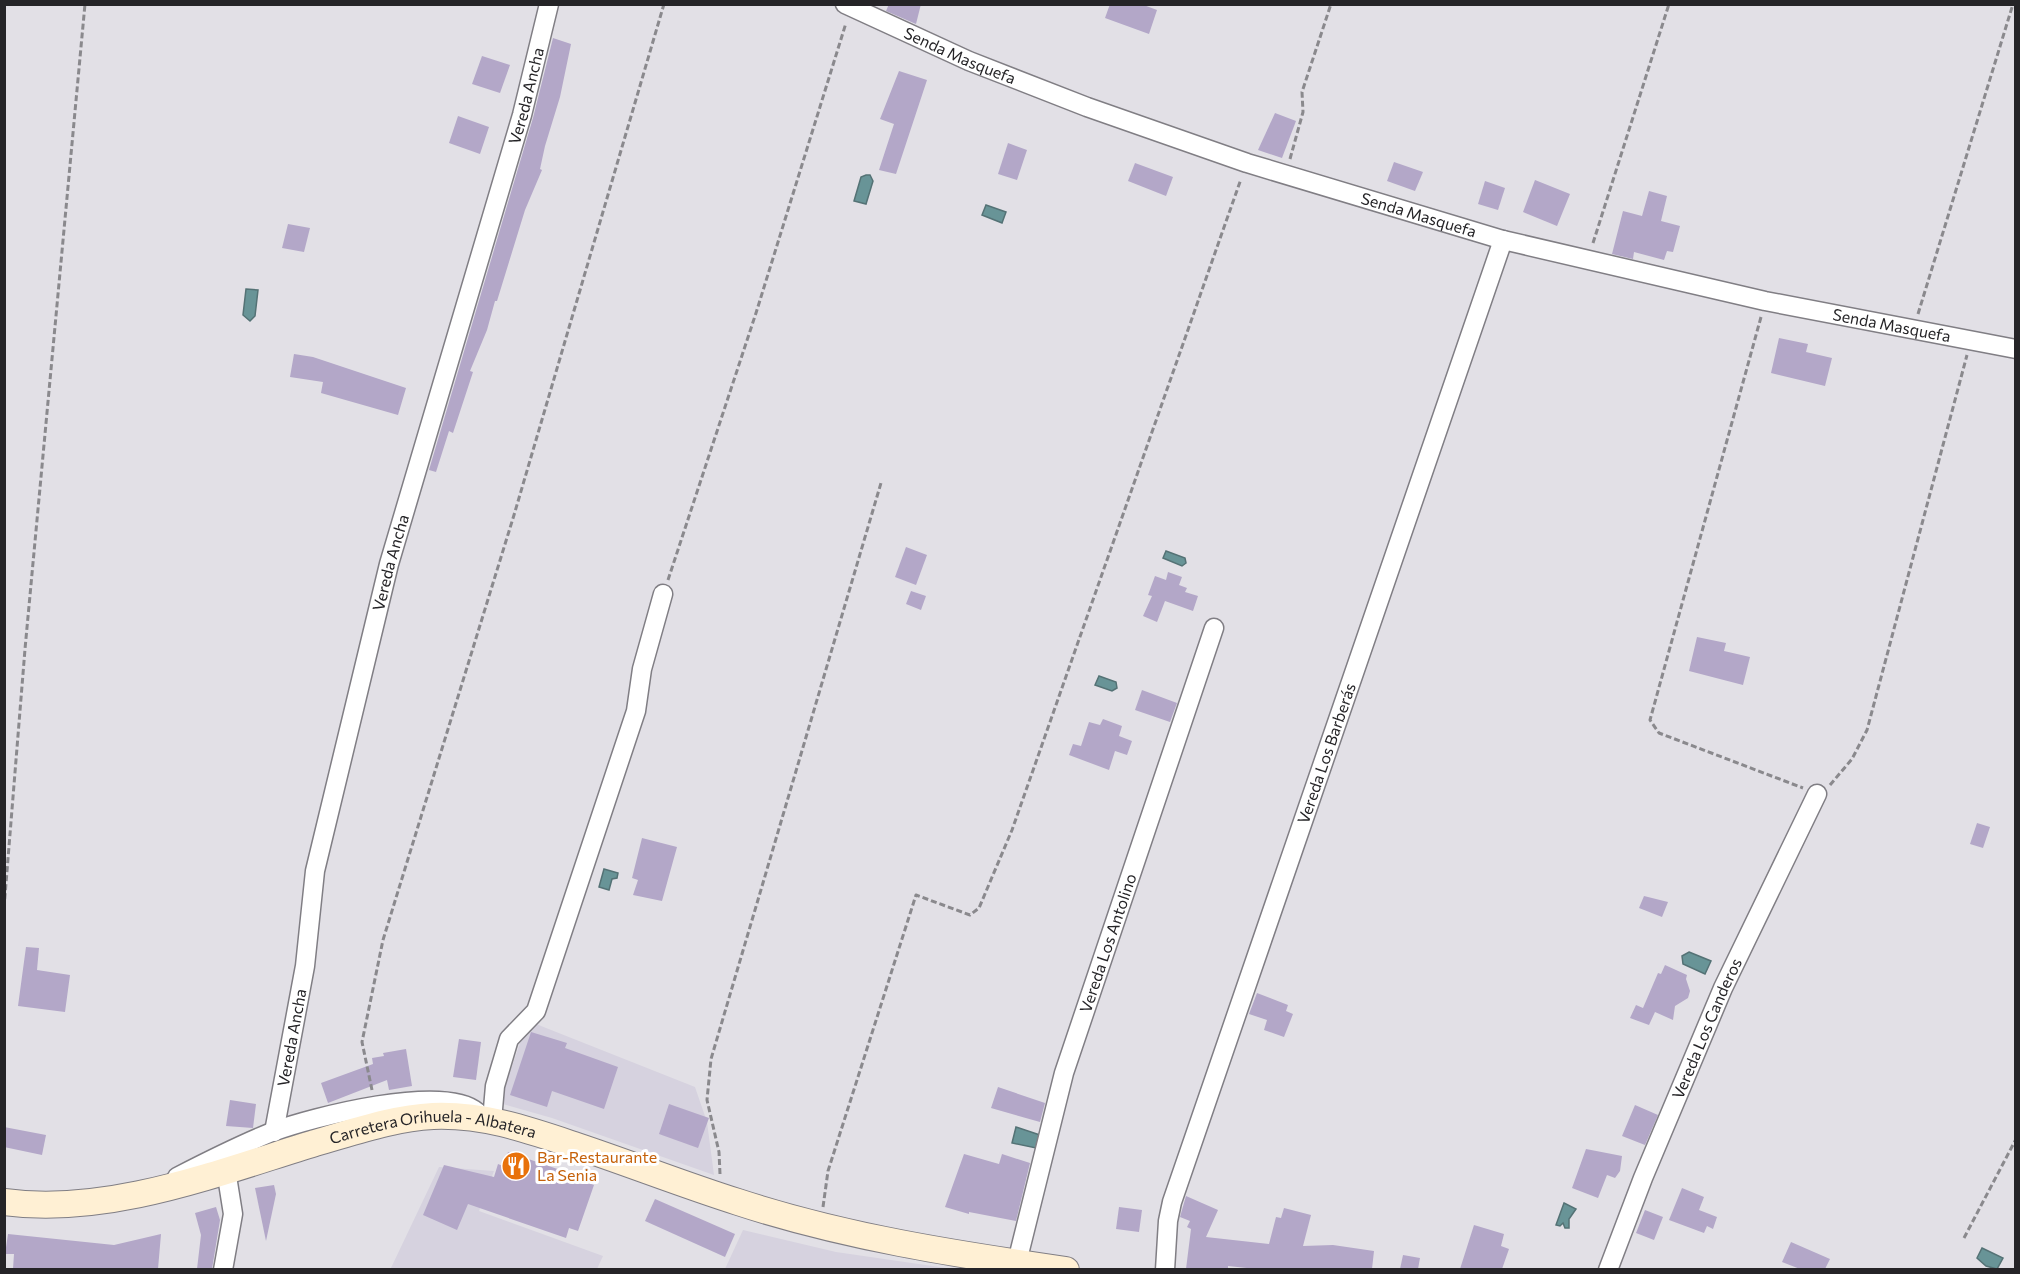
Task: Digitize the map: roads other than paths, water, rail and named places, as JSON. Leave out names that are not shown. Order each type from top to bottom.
[{"type":"main road","name":"Carretera Orihuela - Albatera","points":[[4,1202],[74,1203],[154,1189],[400,1120],[433,1116],[488,1119],[819,1227],[1066,1269]]},
{"type":"street","name":"Vereda Ancha","points":[[274,1132],[305,966],[315,871],[386,576],[522,115],[549,4]]},
{"type":"street","name":"Senda Masquefa","points":[[848,6],[969,61],[1065,99],[1247,163],[1503,240],[1766,301],[2016,350]]},
{"type":"street","name":"Vereda Los Barberás","points":[[1165,1269],[1172,1202],[1503,240]]},
{"type":"street","points":[[154,1189],[208,1161],[274,1132],[362,1107],[436,1100],[470,1106],[488,1119],[495,1086],[510,1039],[536,1011],[636,711],[642,669],[663,594]]},
{"type":"street","name":"Vereda Los Antolino","points":[[1017,1262],[1064,1073],[1214,628]]},
{"type":"street","name":"Vereda Los Canderos","points":[[1608,1269],[1643,1178],[1723,988],[1817,794]]},
{"type":"street","points":[[223,1269],[233,1214],[226,1170]]},
{"type":"water","points":[[870,175],[873,181],[866,204],[854,201],[861,177]]},
{"type":"water","points":[[986,205],[1006,212],[1002,223],[982,215]]},
{"type":"water","points":[[246,289],[258,290],[255,316],[250,321],[243,315]]},
{"type":"water","points":[[1166,551],[1185,558],[1186,563],[1182,566],[1163,558]]},
{"type":"water","points":[[1099,676],[1116,682],[1117,688],[1112,691],[1095,685]]},
{"type":"water","points":[[604,869],[618,873],[617,878],[612,879],[609,890],[599,887]]},
{"type":"water","points":[[1689,952],[1711,961],[1705,974],[1683,964],[1682,956]]},
{"type":"water","points":[[1016,1127],[1040,1135],[1036,1148],[1012,1143]]},
{"type":"water","points":[[1564,1203],[1576,1209],[1569,1219],[1569,1228],[1565,1228],[1563,1223],[1560,1226],[1556,1225]]},
{"type":"water","points":[[1982,1248],[2003,1258],[1997,1269],[1986,1266],[1977,1258]]},
{"type":"place","name":"Bar-Restaurante La Senia","points":[[516,1166]]}]
